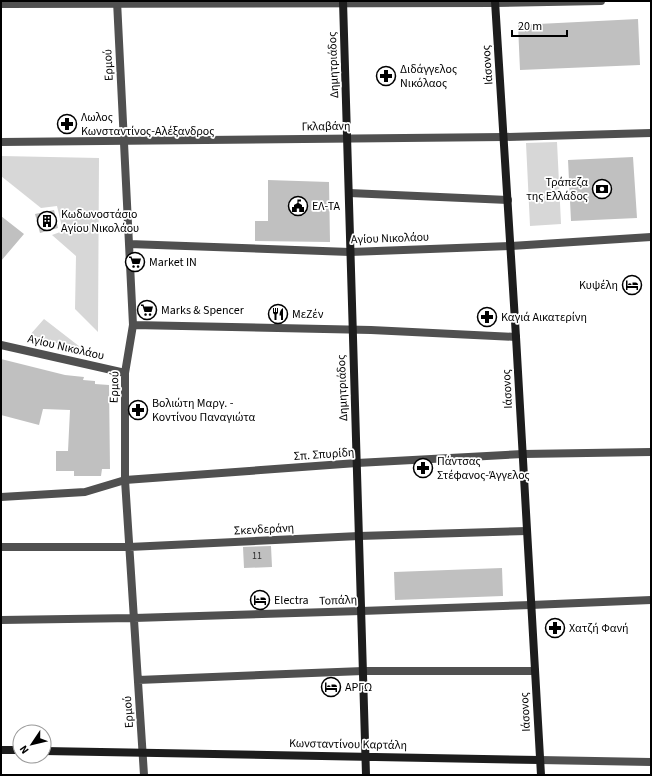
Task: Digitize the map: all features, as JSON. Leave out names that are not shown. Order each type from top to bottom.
[{"type":"main road","name":"Δημητριάδος","points":[[343,2],[366,775]]},
{"type":"main road","name":"Ιάσονος","points":[[495,2],[511,246],[541,775]]},
{"type":"main road","points":[[1,750],[12,750]]},
{"type":"main road","name":"Κωνσταντίνου Καρτάλη","points":[[52,751],[540,760]]},
{"type":"street","points":[[1,4],[117,2],[601,1]]},
{"type":"street","name":"Ερμού","points":[[117,2],[134,325],[125,373],[125,480],[144,775]]},
{"type":"street","name":"Γκλαβάνη","points":[[1,142],[651,133]]},
{"type":"street","points":[[348,194],[508,200]]},
{"type":"street","name":"Αγίου Νικολάου","points":[[129,244],[350,252],[511,246],[651,237]]},
{"type":"street","points":[[134,325],[353,329],[516,337]]},
{"type":"street","name":"Αγίου Νικολάου","points":[[1,345],[125,373]]},
{"type":"street","name":"Σπ. Σπυρίδη","points":[[1,497],[85,492],[125,480],[357,463],[523,454],[651,452]]},
{"type":"street","name":"Σκενδεράνη","points":[[1,547],[129,547],[359,536],[527,531]]},
{"type":"street","name":"Τοπάλη","points":[[1,620],[134,618],[532,606],[651,600]]},
{"type":"street","points":[[138,680],[363,671],[535,671]]},
{"type":"street","name":"Κωνσταντίνου Καρτάλη","points":[[540,760],[651,762]]},
{"type":"shaded area","points":[[557,142],[561,224],[530,226],[526,143]]},
{"type":"shaded area","points":[[1,156],[99,158],[98,332],[75,309],[76,256],[52,235],[63,231],[57,206],[41,208],[1,176]]},
{"type":"shaded area","points":[[44,319],[84,350],[29,336]]},
{"type":"building","points":[[638,19],[640,65],[520,70],[518,25]]},
{"type":"building","name":"Τράπεζα της Ελλάδος","points":[[633,157],[637,218],[571,221],[568,160]]},
{"type":"building","name":"ΕΛ-ΤΑ","points":[[268,180],[329,182],[330,242],[255,241],[255,221],[268,221]]},
{"type":"building","name":"Κωδωνοστάσιο Αγίου Νικολάου","points":[[54,210],[58,228],[40,233],[35,214]]},
{"type":"building","points":[[1,216],[24,234],[1,261]]},
{"type":"building","points":[[1,359],[65,375],[84,377],[83,380],[95,381],[95,384],[109,385],[110,469],[102,469],[101,476],[74,476],[74,471],[56,471],[56,451],[68,451],[70,410],[43,409],[39,425],[1,415]]},
{"type":"building","points":[[271,546],[272,567],[244,568],[243,547]]},
{"type":"building","points":[[502,568],[503,596],[395,600],[394,572]]},
{"type":"place","name":"Διδάγγελος Νικόλαος","points":[[386,76]]},
{"type":"place","name":"Λωλος Κωνσταντίνος-Αλέξανδρος","points":[[67,124]]},
{"type":"place","name":"Τράπεζα της Ελλάδος","points":[[602,189]]},
{"type":"place","name":"ΕΛ-ΤΑ","points":[[298,206]]},
{"type":"place","name":"Κωδωνοστάσιο Αγίου Νικολάου","points":[[47,221]]},
{"type":"place","name":"Market IN","points":[[135,262]]},
{"type":"place","name":"Κυψέλη","points":[[632,285]]},
{"type":"place","name":"Marks & Spencer","points":[[147,310]]},
{"type":"place","name":"ΜεΖέν","points":[[278,314]]},
{"type":"place","name":"Καγιά Αικατερίνη","points":[[487,317]]},
{"type":"place","name":"Βολιώτη Μαργ. - Κοντίνου Παναγιώτα","points":[[138,410]]},
{"type":"place","name":"Πάντσας Στέφανος-Άγγελος","points":[[423,468]]},
{"type":"place","name":"Electra","points":[[260,600]]},
{"type":"place","name":"Χατζή Φανή","points":[[555,628]]},
{"type":"place","name":"ΑΡΓΩ","points":[[331,687]]}]
